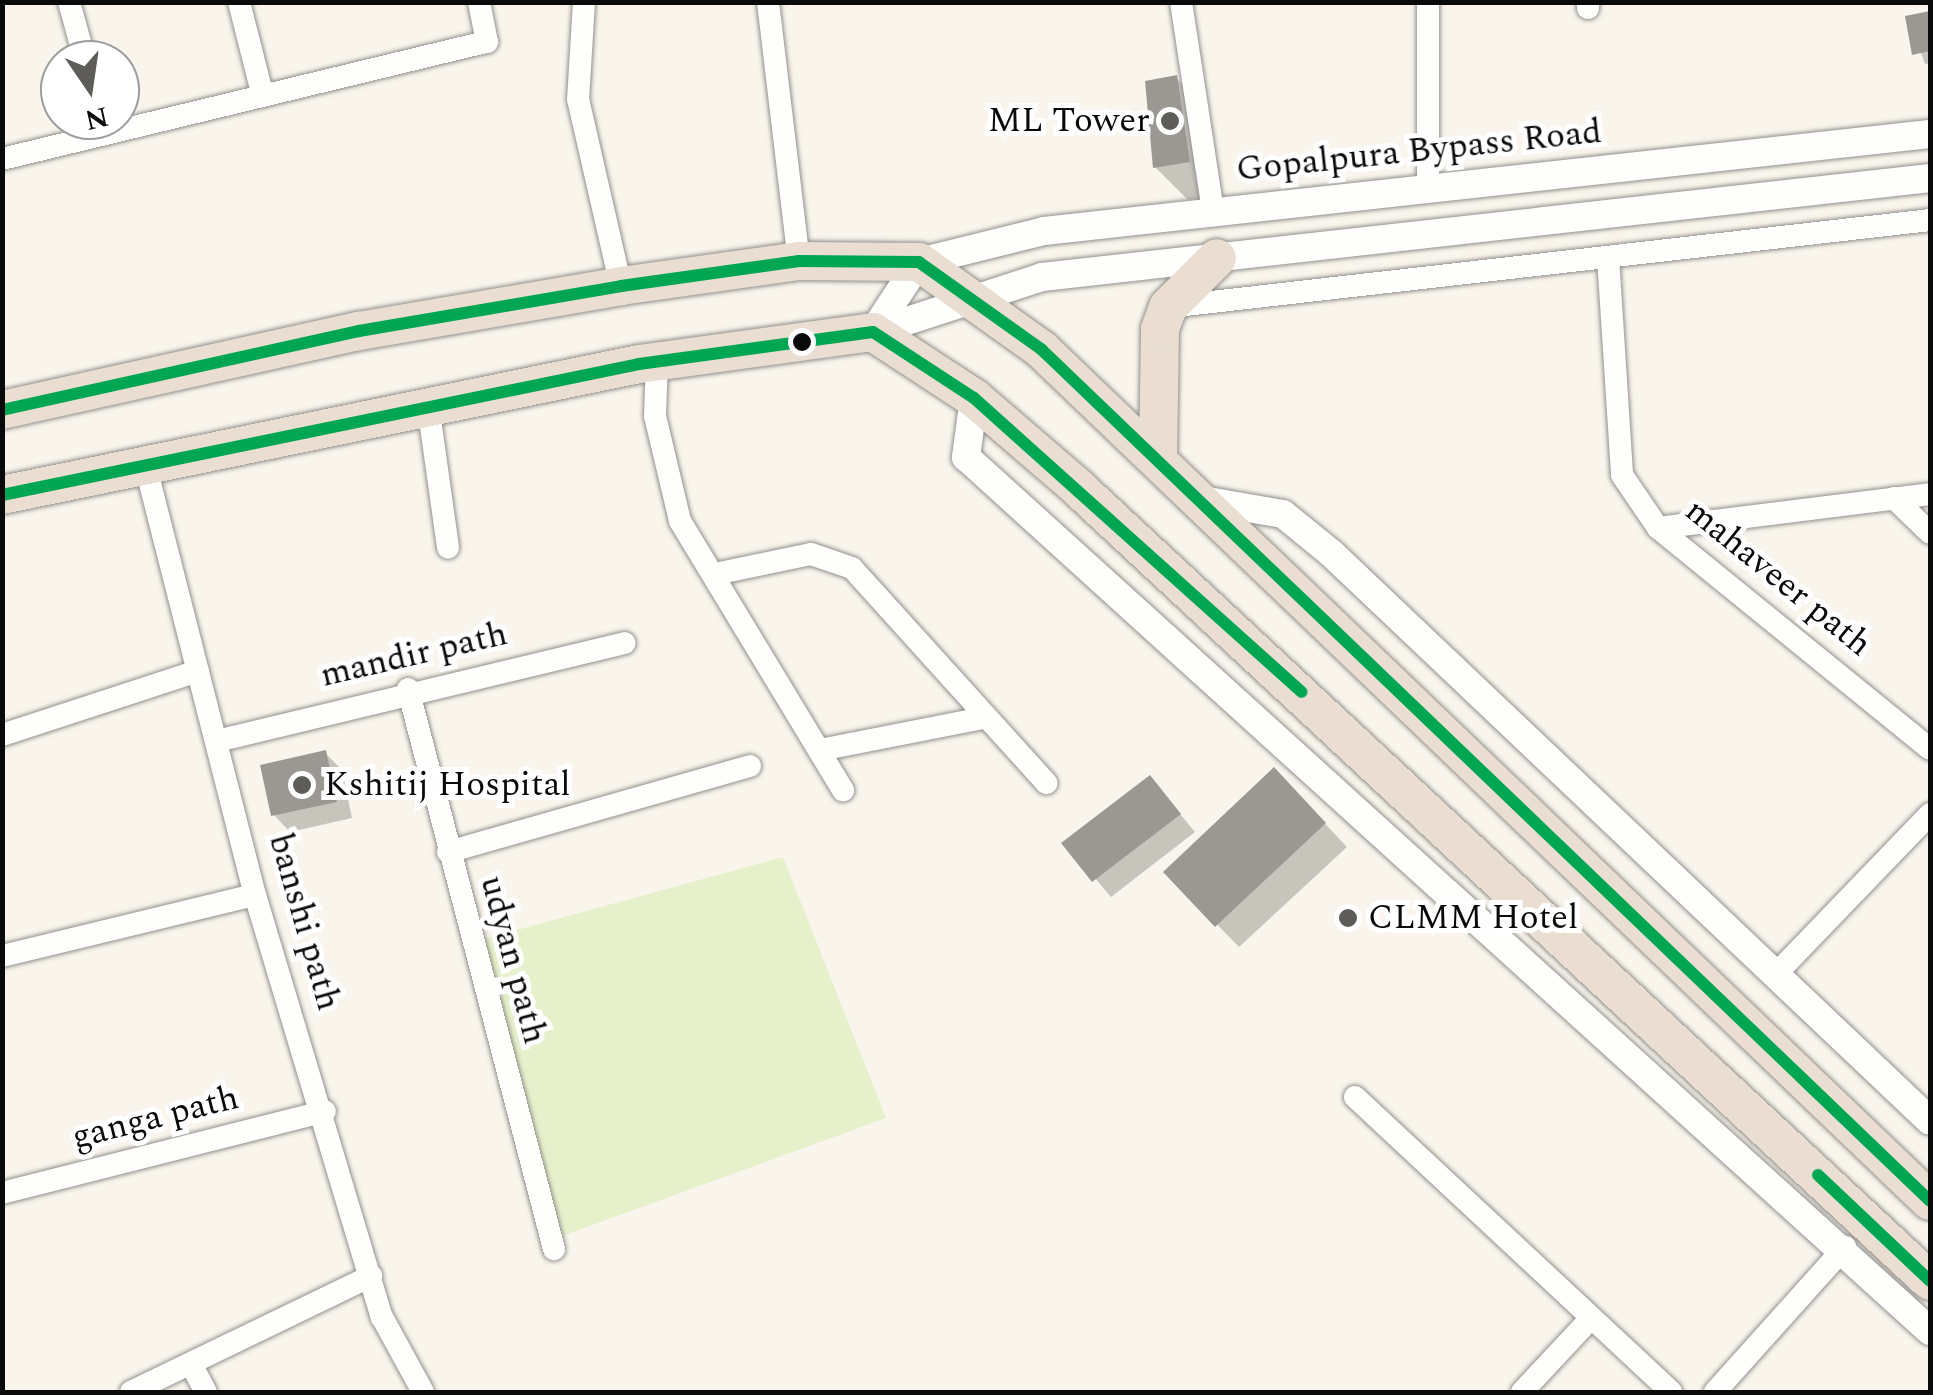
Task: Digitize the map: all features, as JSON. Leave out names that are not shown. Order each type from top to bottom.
[{"type":"highway","points":[[1158,458],[1168,307],[1217,258]]},
{"type":"highway","points":[[2,410],[359,331],[622,286],[799,261],[919,262],[972,294],[1158,458],[1930,1201]]},
{"type":"highway","points":[[2,494],[144,460],[657,361],[873,332],[974,398],[1424,804],[1930,1281]]},
{"type":"street","points":[[69,2],[79,40]]},
{"type":"street","points":[[239,2],[262,92]]},
{"type":"street","points":[[140,118],[487,42],[479,2]]},
{"type":"street","points":[[584,2],[578,99],[622,286]]},
{"type":"street","points":[[768,2],[799,261]]},
{"type":"street","points":[[1181,2],[1213,212]]},
{"type":"street","points":[[1428,2],[1428,188]]},
{"type":"street","name":"Gopalpura Bypass Road","points":[[919,262],[1044,231],[1930,134]]},
{"type":"street","points":[[2,159],[60,140]]},
{"type":"street","points":[[873,332],[972,294],[1042,277],[1930,178]]},
{"type":"street","points":[[1168,307],[1930,220]]},
{"type":"street","name":"mahaveer path","points":[[1608,257],[1622,475],[1658,528],[1930,749]]},
{"type":"street","points":[[873,332],[919,262]]},
{"type":"street","points":[[657,361],[655,416],[680,521],[825,750],[842,790]]},
{"type":"street","points":[[974,398],[966,457],[1845,1247],[1930,1331]]},
{"type":"street","points":[[428,405],[448,548]]},
{"type":"street","name":"banshi path","points":[[144,460],[198,670],[221,740],[255,894],[324,1110],[371,1276],[424,1392]]},
{"type":"street","points":[[1658,528],[1930,494]]},
{"type":"street","points":[[1894,498],[1930,533]]},
{"type":"street","points":[[1202,500],[1283,514],[1930,1121]]},
{"type":"street","points":[[716,574],[811,554],[838,560],[1046,783]]},
{"type":"street","name":"mandir path","points":[[221,740],[408,689],[625,644]]},
{"type":"street","points":[[2,734],[198,670]]},
{"type":"street","name":"udyan path","points":[[408,689],[554,1248]]},
{"type":"street","points":[[825,750],[983,718]]},
{"type":"street","points":[[448,852],[750,766]]},
{"type":"street","points":[[1776,974],[1930,814]]},
{"type":"street","points":[[2,956],[255,894]]},
{"type":"street","points":[[1354,1097],[1671,1392]]},
{"type":"street","name":"ganga path","points":[[2,1193],[324,1110]]},
{"type":"street","points":[[1715,1392],[1845,1247]]},
{"type":"street","points":[[131,1392],[371,1276]]},
{"type":"street","points":[[1522,1392],[1591,1318]]},
{"type":"street","points":[[191,1364],[206,1392]]},
{"type":"green space","points":[[783,857],[886,1118],[562,1236],[481,940]]},
{"type":"building","points":[[1930,11],[1930,51],[1912,55],[1905,16]]},
{"type":"building","name":"ML Tower","points":[[1177,75],[1190,162],[1153,168],[1145,81]]},
{"type":"building","points":[[326,750],[337,802],[271,816],[260,765]]},
{"type":"building","points":[[1274,767],[1326,823],[1215,927],[1163,872]]},
{"type":"building","points":[[1150,775],[1181,814],[1092,882],[1061,843]]},
{"type":"transit line","points":[[2,410],[359,331],[621,286],[799,261],[919,262],[1041,349],[1930,1201]]},
{"type":"transit line","points":[[2,495],[639,364],[873,332],[974,398],[1302,692]]},
{"type":"transit line","points":[[1818,1175],[1930,1281]]},
{"type":"place","name":"ML Tower","points":[[1170,121]]},
{"type":"place","name":"Kshitij Hospital","points":[[302,785]]},
{"type":"place","name":"CLMM Hotel","points":[[1348,918]]}]
